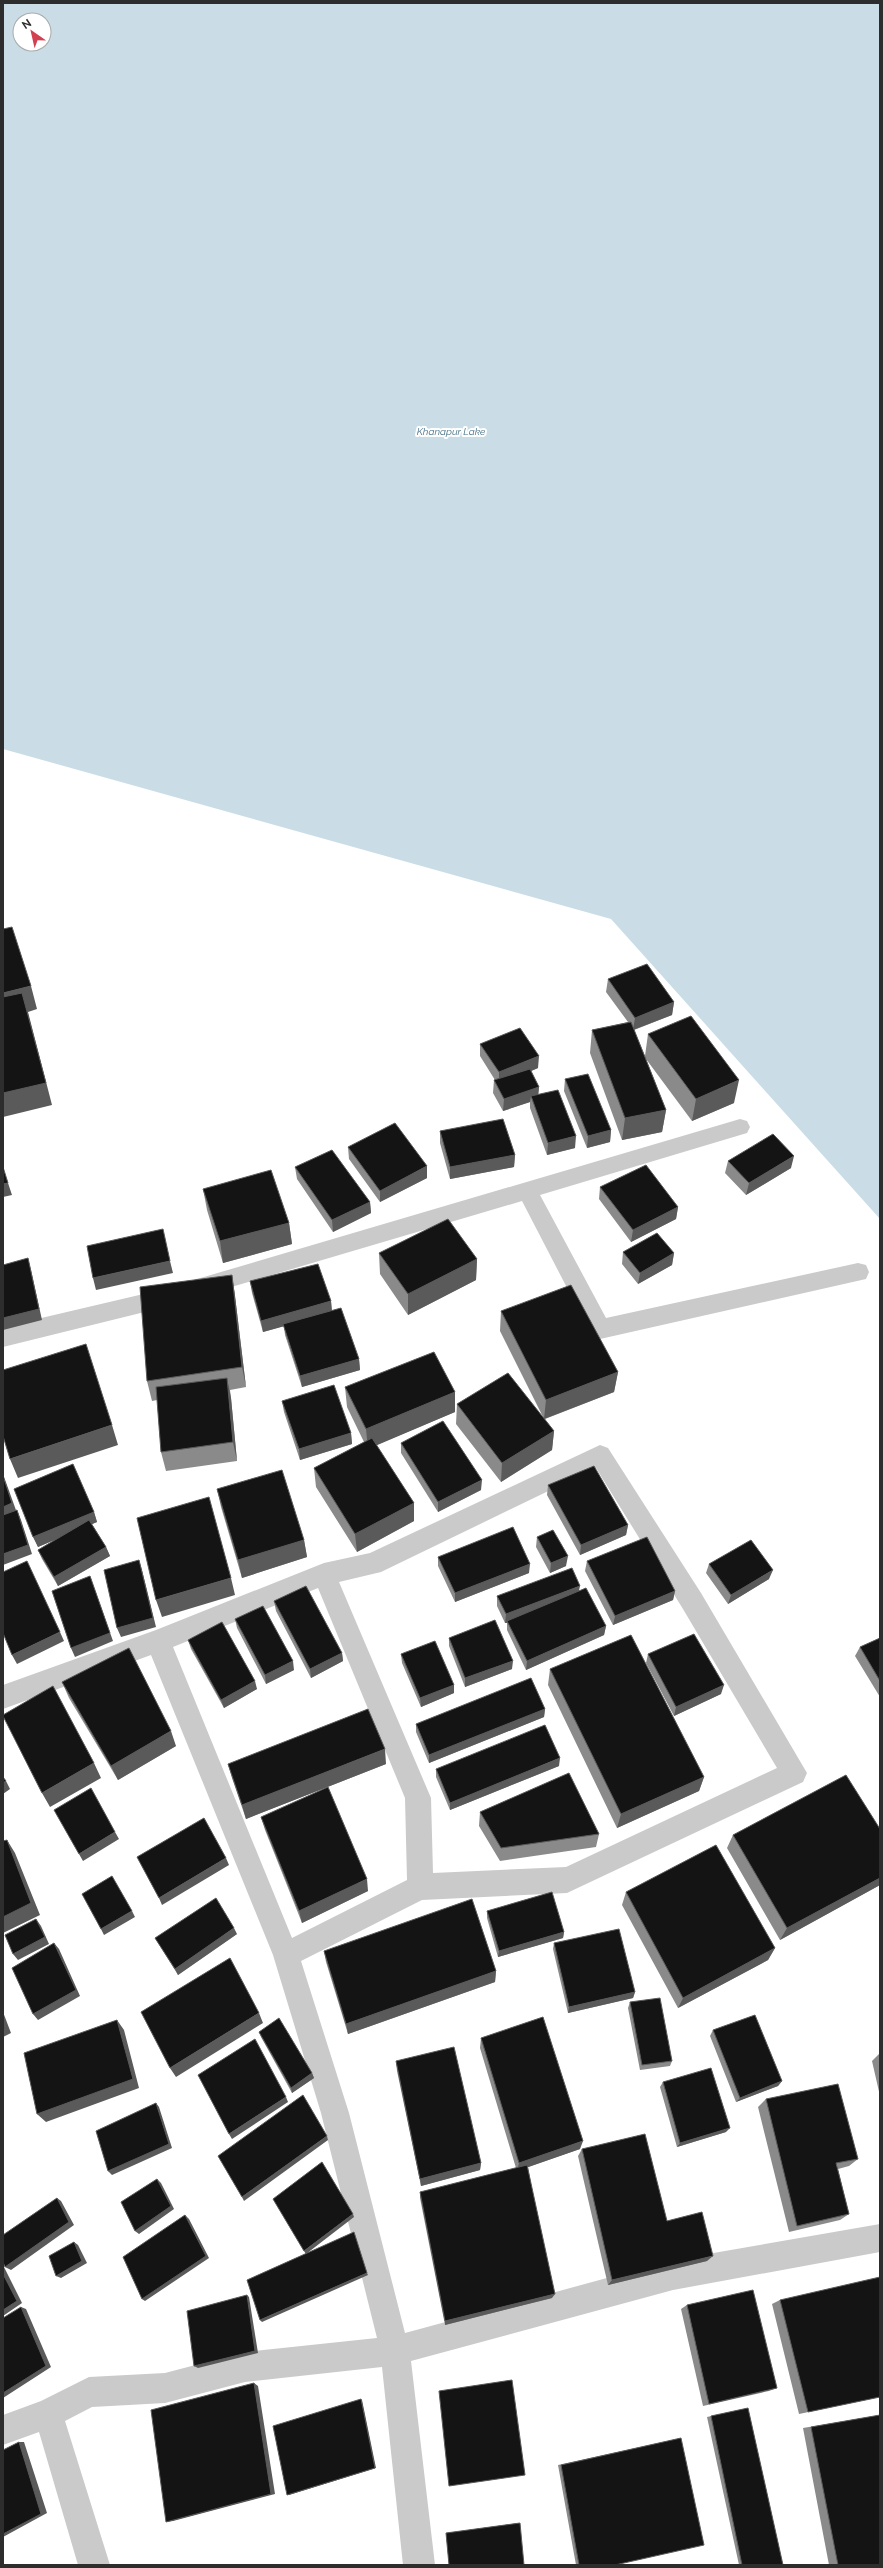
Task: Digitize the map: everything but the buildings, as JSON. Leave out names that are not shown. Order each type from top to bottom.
[{"type":"street","points":[[3,1337],[148,1303],[740,1127]]},
{"type":"street","points":[[527,1190],[600,1329],[858,1272]]},
{"type":"street","points":[[3,1697],[158,1641],[324,1574],[373,1564],[600,1456],[692,1601],[794,1773],[567,1880],[420,1887],[286,1955]]},
{"type":"street","points":[[324,1574],[418,1798],[420,1887]]},
{"type":"street","points":[[158,1641],[286,1955],[335,2113],[396,2351],[419,2565]]},
{"type":"street","points":[[3,2430],[48,2414],[89,2392],[165,2388],[245,2367],[396,2351],[673,2275],[880,2238]]},
{"type":"street","points":[[48,2414],[94,2565]]},
{"type":"water","name":"Khanapur Lake","points":[[3,3],[880,3],[880,1219],[611,919],[3,749]]}]
